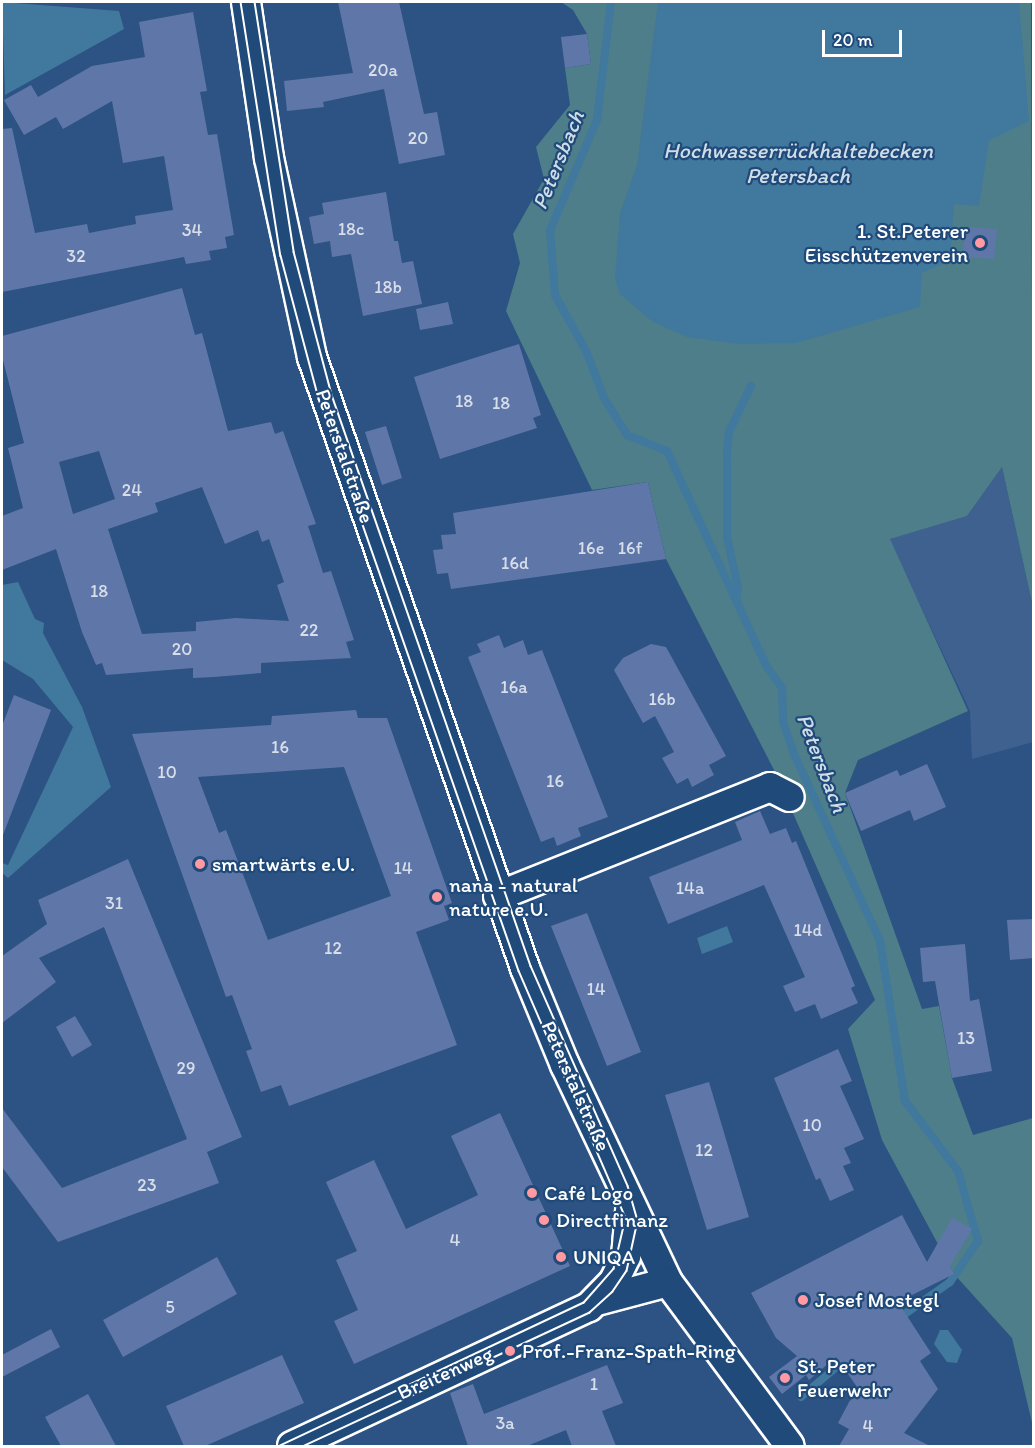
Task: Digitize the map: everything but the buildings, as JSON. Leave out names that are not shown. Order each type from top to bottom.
[{"type":"street","name":"Peterstalstraße","points":[[246,2],[278,202],[312,357],[498,896],[565,1065],[668,1282],[790,1446]]},
{"type":"street","points":[[498,896],[770,787],[790,797]]},
{"type":"street","points":[[597,1301],[626,1256],[631,1234],[629,1204]]},
{"type":"street","name":"Breitenweg","points":[[292,1446],[597,1301],[668,1282]]},
{"type":"shaded area","points":[[1002,467],[1033,607],[1033,742],[972,759],[970,711],[889,539],[967,516]]},
{"type":"green space","points":[[561,2],[1031,2],[1033,607],[1002,467],[967,516],[890,539],[968,711],[858,760],[845,793],[922,1009],[939,1006],[952,1078],[973,1135],[1033,1118],[1033,1427],[1012,1338],[954,1274],[882,1140],[848,1029],[875,1000],[774,770],[666,559],[648,482],[592,490],[506,311],[520,263],[513,234],[544,179],[536,147],[570,105],[565,68],[591,64],[587,34],[573,10]]},
{"type":"water","points":[[2,2],[119,11],[124,29],[5,95]]},
{"type":"water","name":"Hochwasserrückhaltebecken Petersbach","points":[[658,2],[1019,2],[1029,121],[989,140],[979,206],[954,204],[950,261],[922,273],[920,307],[796,343],[738,344],[687,337],[653,322],[620,294],[615,279],[620,213],[637,165]]},
{"type":"water","points":[[18,582],[35,619],[44,623],[43,633],[82,707],[111,787],[8,878],[2,873],[2,863],[8,865],[73,727],[33,679],[2,660],[2,585]]},
{"type":"water","points":[[727,926],[733,942],[702,954],[697,938]]},
{"type":"water","points":[[940,1330],[948,1330],[962,1350],[957,1363],[947,1362],[934,1344]]},
{"type":"waterway","name":"Petersbach","points":[[611,2],[597,120],[550,230],[555,295],[586,351],[604,398],[627,435],[667,451],[767,667],[782,688],[783,722],[794,754],[880,941],[905,1101],[958,1171],[978,1241],[950,1282],[898,1319]]},
{"type":"waterway","points":[[736,601],[738,588],[727,537],[727,453],[729,432],[751,386]]},
{"type":"waterway","name":"Petersbach","points":[[801,1397],[847,1358]]},
{"type":"tram line","points":[[241,2],[281,256],[319,399],[519,971],[626,1218],[614,1269],[584,1303],[280,1446]]},
{"type":"tram line","points":[[255,2],[294,252],[332,395],[531,966],[628,1186],[638,1221],[627,1271],[613,1292],[590,1313],[305,1446]]},
{"type":"place","name":"1. St.Peterer Eisschützenverein","points":[[980,243]]},
{"type":"place","name":"smartwärts e.U.","points":[[200,864]]},
{"type":"place","name":"nana - natural nature e.U.","points":[[437,897]]},
{"type":"place","name":"Café Logo","points":[[532,1193]]},
{"type":"place","name":"Directfinanz","points":[[544,1220]]},
{"type":"place","name":"UNIQA","points":[[561,1257]]},
{"type":"place","name":"Josef Mostegl","points":[[803,1300]]},
{"type":"place","name":"Prof.-Franz-Spath-Ring","points":[[510,1351]]},
{"type":"place","name":"St. Peter Feuerwehr","points":[[785,1378]]}]
